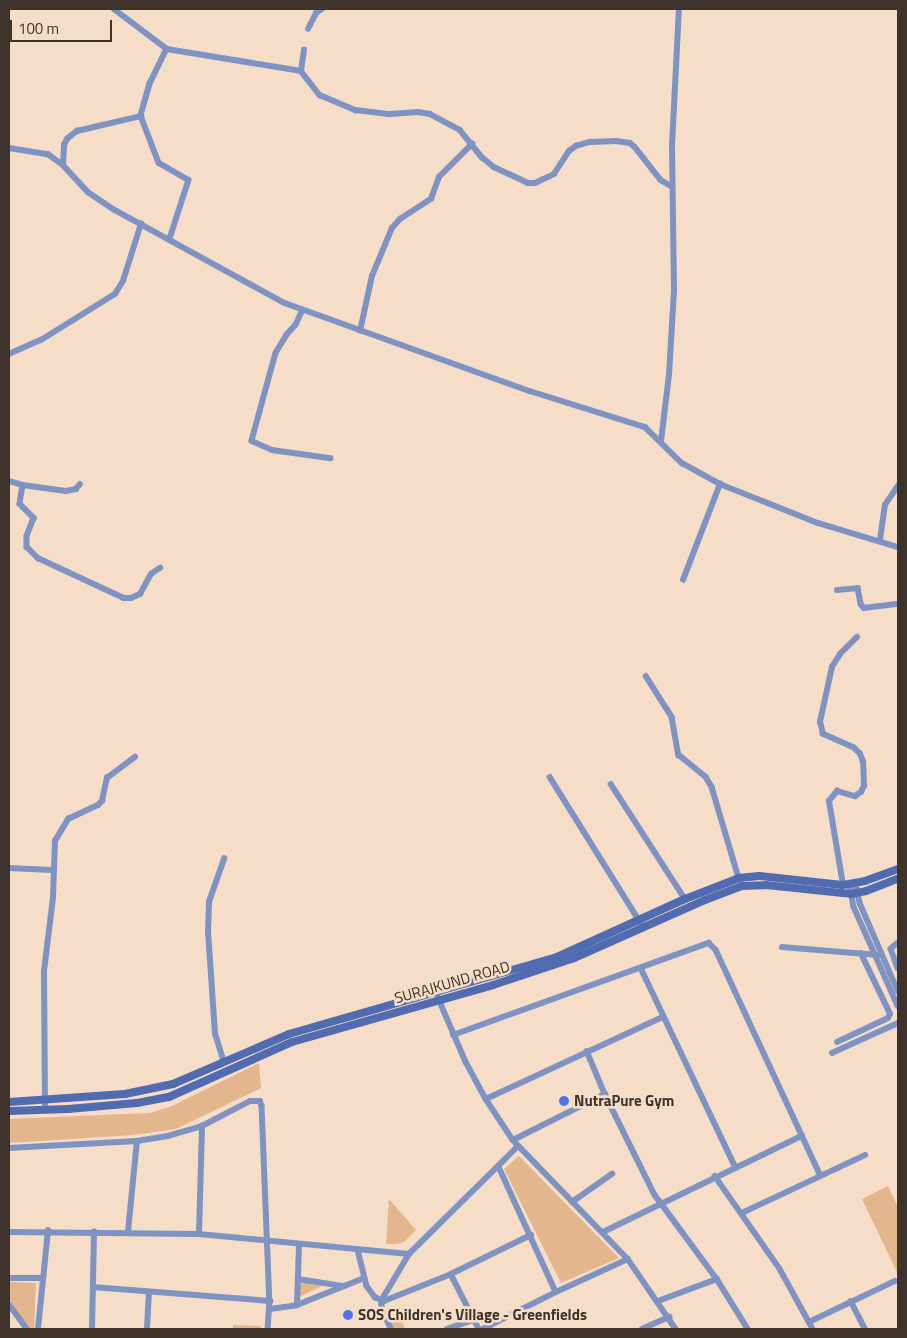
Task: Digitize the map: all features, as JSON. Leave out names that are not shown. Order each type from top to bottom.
[{"type":"main road","name":"SURAJKUND ROAD","points":[[641,924],[685,899],[739,878],[760,876],[850,885],[898,868]]},
{"type":"main road","name":"SURAJKUND ROAD","points":[[9,1111],[45,1111],[137,1103],[169,1097],[292,1042],[557,956],[742,886],[766,885],[854,893],[876,888],[898,879]]},
{"type":"main road","name":"SURAJKUND ROAD","points":[[9,1102],[45,1101],[153,1089],[187,1079],[289,1034],[438,996]]},
{"type":"street","points":[[114,9],[168,49],[301,71]]},
{"type":"street","points":[[308,28],[316,13],[322,9]]},
{"type":"street","points":[[661,441],[669,375],[674,290],[671,186],[679,9]]},
{"type":"street","points":[[168,49],[150,84],[141,116],[159,163],[189,180],[170,239]]},
{"type":"street","points":[[304,50],[301,71],[315,91],[336,103],[361,111],[430,114],[454,125],[465,134],[482,157],[494,167],[533,184],[557,171],[569,151],[576,146],[600,141],[626,142],[635,147],[661,180],[671,186]]},
{"type":"street","points":[[63,164],[64,145],[77,131],[141,116]]},
{"type":"street","points":[[360,331],[372,276],[392,228],[400,219],[431,199],[440,177],[472,144]]},
{"type":"street","points":[[9,148],[42,151],[63,164],[88,192],[141,224],[274,297],[302,310],[530,391],[645,427],[682,463],[720,484],[818,523],[880,540],[898,547]]},
{"type":"street","points":[[9,354],[41,340],[116,294],[124,281],[141,224]]},
{"type":"street","points":[[302,310],[296,325],[276,353],[252,441],[272,450],[330,458]]},
{"type":"street","points":[[9,481],[23,485],[66,491],[76,488],[80,484]]},
{"type":"street","points":[[683,580],[720,484]]},
{"type":"street","points":[[23,485],[20,504],[34,518],[27,536],[27,547],[38,558],[124,598],[131,598],[140,594],[149,577],[160,568]]},
{"type":"street","points":[[880,540],[885,504],[898,486]]},
{"type":"street","points":[[837,590],[858,588],[861,604],[864,608],[898,604]]},
{"type":"street","points":[[857,637],[840,654],[832,667],[820,722],[824,734],[854,748],[860,754],[863,762],[864,786],[861,792],[855,796],[837,791],[829,801],[850,885],[860,903],[898,1005],[888,1009]]},
{"type":"street","points":[[646,676],[672,717],[679,755],[683,761],[706,778],[712,787],[739,878]]},
{"type":"street","points":[[45,1111],[44,971],[53,898],[52,870],[55,841],[65,822],[77,814],[98,805],[102,800],[107,778],[135,757]]},
{"type":"street","points":[[550,777],[641,924]]},
{"type":"street","points":[[611,784],[685,899]]},
{"type":"street","points":[[224,859],[209,902],[208,932],[214,1034],[224,1063]]},
{"type":"street","points":[[9,868],[52,870]]},
{"type":"street","points":[[453,1035],[641,968],[706,942],[713,946],[821,1176]]},
{"type":"street","points":[[898,943],[890,949],[898,968]]},
{"type":"street","points":[[782,947],[879,955]]},
{"type":"street","points":[[837,1042],[888,1018],[890,1014],[861,954]]},
{"type":"street","points":[[879,955],[898,991]]},
{"type":"street","points":[[641,968],[735,1166]]},
{"type":"street","points":[[438,996],[453,1035],[486,1099],[513,1140],[628,1259],[676,1329]]},
{"type":"street","points":[[486,1099],[663,1016]]},
{"type":"street","points":[[832,1053],[898,1023]]},
{"type":"street","points":[[587,1051],[605,1094],[660,1203],[717,1279],[748,1329]]},
{"type":"street","points":[[513,1140],[605,1094]]},
{"type":"street","points":[[9,1148],[137,1141],[168,1136],[202,1126],[250,1102],[258,1100],[261,1103],[270,1301],[268,1329]]},
{"type":"street","points":[[199,1234],[202,1126]]},
{"type":"street","points":[[603,1232],[735,1166],[802,1136]]},
{"type":"street","points":[[128,1232],[137,1141]]},
{"type":"street","points":[[391,1329],[382,1311],[381,1301],[409,1254],[518,1146]]},
{"type":"street","points":[[742,1213],[865,1155]]},
{"type":"street","points":[[498,1166],[556,1292]]},
{"type":"street","points":[[572,1202],[612,1174]]},
{"type":"street","points":[[715,1176],[780,1269],[813,1329]]},
{"type":"street","points":[[38,1329],[48,1231]]},
{"type":"street","points":[[9,1232],[199,1234],[409,1254]]},
{"type":"street","points":[[92,1329],[94,1232]]},
{"type":"street","points":[[381,1301],[451,1274],[530,1235]]},
{"type":"street","points":[[298,1305],[299,1244]]},
{"type":"street","points":[[358,1250],[364,1278],[370,1291],[381,1301]]},
{"type":"street","points":[[484,1329],[556,1292],[628,1259]]},
{"type":"street","points":[[451,1274],[479,1329]]},
{"type":"street","points":[[9,1278],[42,1278]]},
{"type":"street","points":[[270,1309],[298,1305],[364,1278]]},
{"type":"street","points":[[298,1279],[343,1286]]},
{"type":"street","points":[[658,1301],[717,1279]]},
{"type":"street","points":[[809,1322],[895,1280]]},
{"type":"street","points":[[92,1287],[149,1293],[270,1301]]},
{"type":"street","points":[[146,1329],[149,1293]]},
{"type":"street","points":[[851,1301],[865,1329]]},
{"type":"street","points":[[9,1304],[27,1329]]},
{"type":"street","points":[[642,1329],[669,1317]]},
{"type":"street","points":[[447,1329],[473,1320]]},
{"type":"shaded area","points":[[259,1063],[261,1088],[176,1129],[134,1135],[9,1143],[9,1119],[150,1113],[172,1106]]},
{"type":"shaded area","points":[[519,1156],[619,1258],[561,1283],[504,1169]]},
{"type":"shaded area","points":[[888,1186],[898,1207],[898,1274],[862,1199]]},
{"type":"shaded area","points":[[389,1199],[416,1230],[404,1242],[396,1244],[386,1244]]},
{"type":"shaded area","points":[[299,1281],[324,1285],[299,1297]]},
{"type":"shaded area","points":[[9,1282],[36,1283],[34,1329],[29,1329],[9,1299]]},
{"type":"shaded area","points":[[400,1317],[405,1329],[394,1329],[390,1322]]},
{"type":"shaded area","points":[[233,1325],[261,1326],[261,1329],[233,1329]]},
{"type":"place","name":"NutraPure Gym","points":[[564,1101]]},
{"type":"place","name":"SOS Children's Village - Greenfields","points":[[348,1315]]}]
